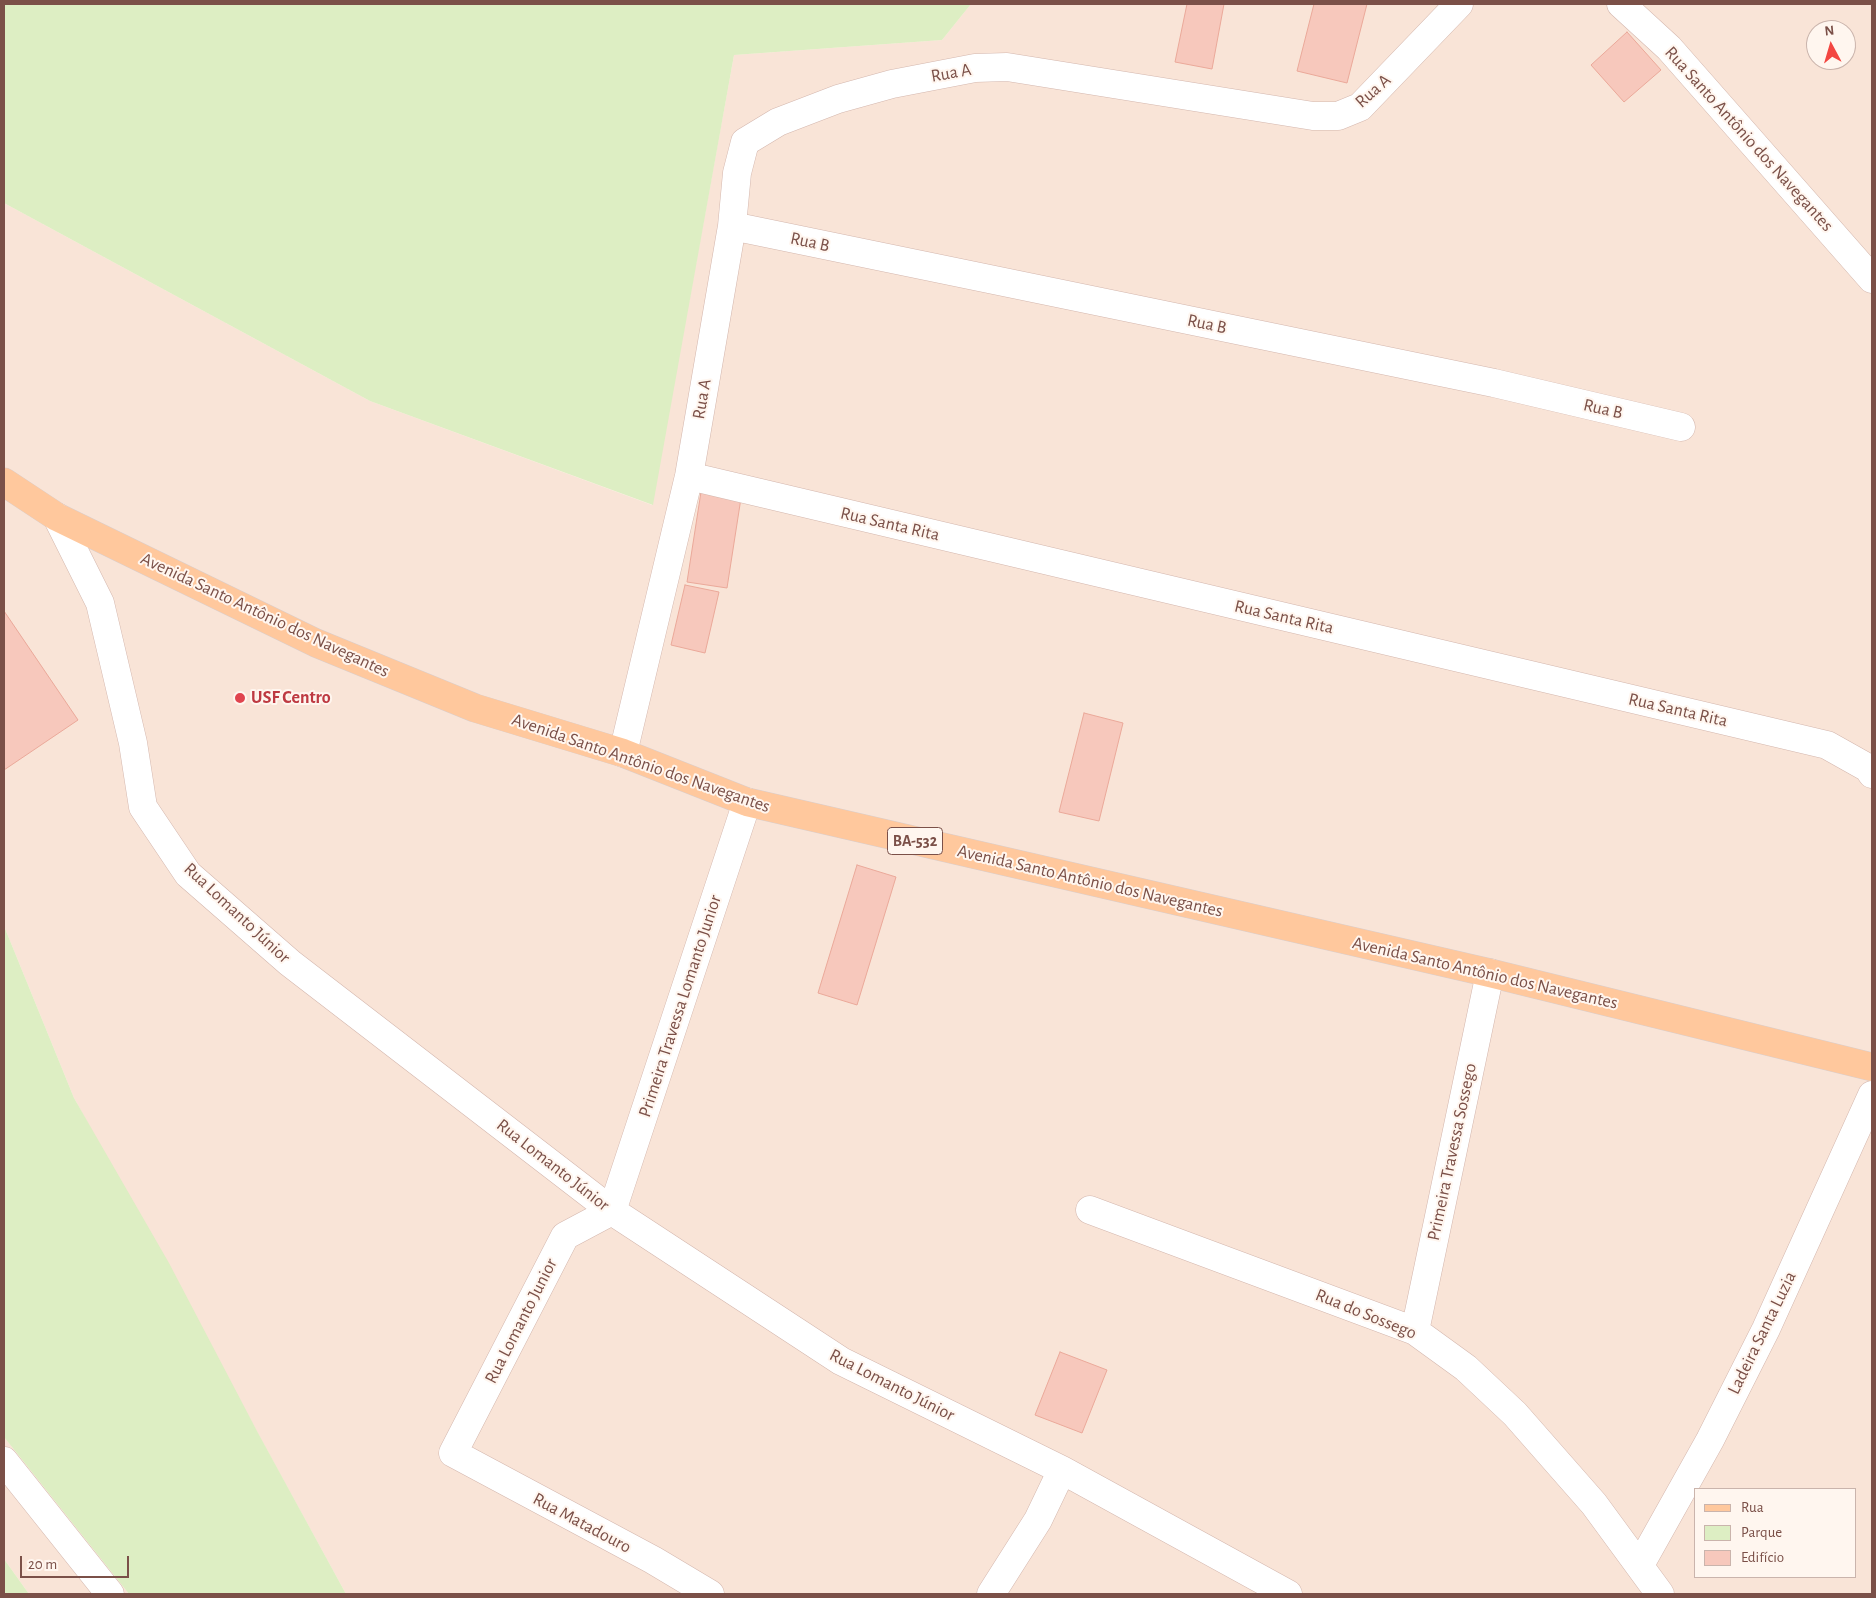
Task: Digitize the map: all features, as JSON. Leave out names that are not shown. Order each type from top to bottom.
[{"type":"main road","name":"Avenida Santo Antônio dos Navegantes","points":[[4,482],[57,517],[316,643],[475,708],[623,753],[747,802],[1490,973],[1872,1067]]},
{"type":"street","name":"Rua A","points":[[623,753],[689,476],[732,226],[737,173],[745,142],[778,122],[838,98],[948,72],[974,68],[1007,68],[1313,116],[1338,116],[1360,107],[1459,4]]},
{"type":"street","name":"Rua Santo Antônio dos Navegantes","points":[[1621,4],[1676,55],[1872,279]]},
{"type":"street","name":"Rua B","points":[[732,226],[1494,383],[1681,427]]},
{"type":"street","name":"Rua Santa Rita","points":[[689,476],[1827,745],[1868,768],[1872,774]]},
{"type":"street","name":"Rua Lomanto Júnior","points":[[57,517],[100,602],[133,744],[142,806],[188,874],[290,963],[612,1211],[841,1361],[1062,1470],[1288,1594]]},
{"type":"street","name":"Primeira Travessa Lomanto Junior","points":[[612,1211],[747,802]]},
{"type":"street","name":"Primeira Travessa Sossego","points":[[1415,1331],[1490,973]]},
{"type":"street","name":"Ladeira Santa Luzia","points":[[1640,1566],[1710,1440],[1766,1329],[1872,1095]]},
{"type":"street","name":"Rua do Sossego","points":[[1090,1210],[1415,1331],[1466,1368],[1509,1408],[1594,1504],[1660,1594]]},
{"type":"street","name":"Rua Lomanto Junior","points":[[453,1454],[565,1236],[612,1211]]},
{"type":"street","name":"Rua Matadouro","points":[[453,1454],[653,1560],[710,1594]]},
{"type":"street","points":[[4,1461],[110,1594]]},
{"type":"street","points":[[991,1594],[1038,1520],[1062,1470]]},
{"type":"shaded area","points":[[971,4],[1872,4],[1872,1594],[346,1594],[74,1098],[4,926],[4,203],[370,401],[652,505],[734,55],[942,40]]},
{"type":"shaded area","points":[[4,1437],[129,1594],[29,1594],[4,1559]]},
{"type":"green space","points":[[4,4],[971,4],[942,40],[734,55],[653,505],[370,401],[4,203]]},
{"type":"green space","points":[[4,926],[74,1098],[169,1263],[257,1431],[346,1594],[129,1594],[4,1437]]},
{"type":"green space","points":[[4,1559],[29,1594],[4,1594]]},
{"type":"building","points":[[1187,4],[1224,4],[1212,69],[1175,62]]},
{"type":"building","points":[[1314,4],[1367,4],[1347,83],[1297,71]]},
{"type":"building","points":[[1627,32],[1661,70],[1624,102],[1591,65]]},
{"type":"building","points":[[701,492],[741,498],[727,588],[687,582]]},
{"type":"building","points":[[685,585],[719,592],[705,653],[671,645]]},
{"type":"building","points":[[4,611],[78,720],[4,770]]},
{"type":"building","points":[[1084,713],[1123,723],[1099,821],[1059,812]]},
{"type":"building","points":[[857,865],[896,877],[857,1005],[818,993]]},
{"type":"building","points":[[1060,1352],[1107,1370],[1082,1433],[1035,1415]]},
{"type":"place","name":"USF Centro","points":[[240,698]]}]
